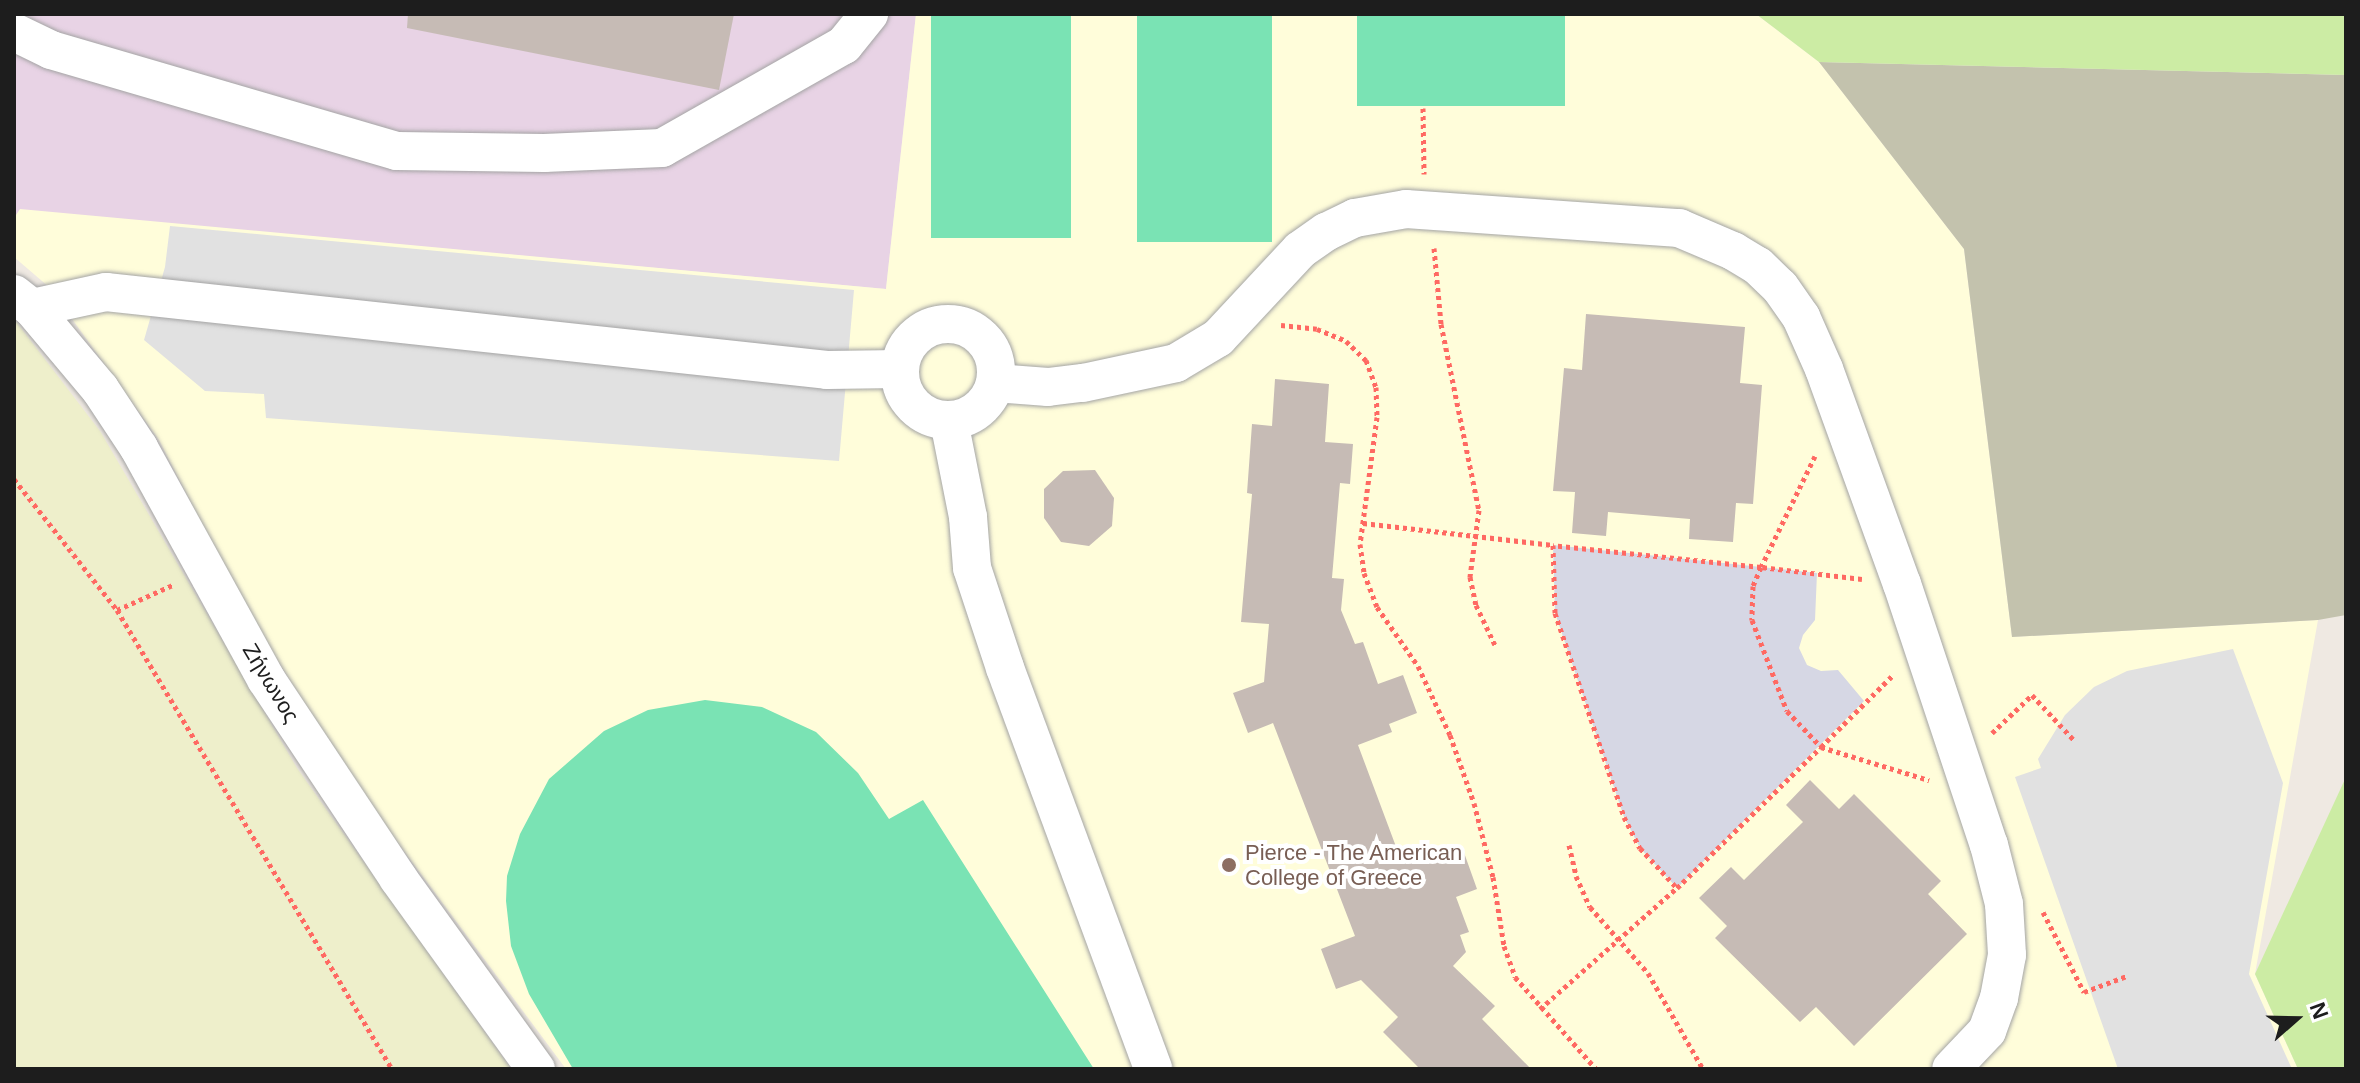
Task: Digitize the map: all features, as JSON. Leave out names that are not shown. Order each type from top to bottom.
[{"type":"street","points":[[14,32],[51,50],[397,151],[544,153],[662,148],[844,45],[869,14]]},
{"type":"street","points":[[995,383],[1048,387],[1130,375],[1176,363],[1218,338],[1300,250],[1326,232],[1355,218],[1406,209],[1679,228],[1733,251],[1780,287],[1801,317],[1838,408],[1902,584],[1972,793],[2004,904],[2007,955],[1999,998],[1987,1031],[1951,1069]]},
{"type":"street","points":[[23,301],[106,292],[827,370],[900,369]]},
{"type":"street","name":"Ζήνωνος","points":[[23,301],[100,389],[207,570],[266,679],[398,878],[536,1069]]},
{"type":"street","points":[[954,324],[982,338],[992,351],[995,383],[979,409],[949,421],[919,411],[901,385],[900,369],[911,340],[923,330],[954,324]]},
{"type":"street","points":[[949,421],[968,517],[972,568],[1016,698],[1153,1069]]},
{"type":"path","points":[[1423,108],[1424,182],[1441,324],[1479,510],[1470,577],[1476,605],[1495,645]]},
{"type":"path","points":[[1236,319],[1317,329],[1346,341],[1366,360],[1376,387],[1377,417],[1360,544],[1364,573],[1377,607],[1418,666],[1450,735],[1474,803],[1493,877],[1504,946],[1515,977],[1596,1069]]},
{"type":"path","points":[[1838,408],[1753,586],[1752,620],[1787,711],[1821,747],[1972,793]]},
{"type":"path","points":[[14,479],[117,610],[392,1069]]},
{"type":"path","points":[[1363,523],[1902,584]]},
{"type":"path","points":[[1553,545],[1555,613],[1624,817],[1640,848],[1677,888]]},
{"type":"path","points":[[117,610],[207,570]]},
{"type":"path","points":[[1540,1009],[1677,888],[1864,701],[1924,648]]},
{"type":"path","points":[[1982,742],[2032,695],[2074,740]]},
{"type":"path","points":[[1569,845],[1583,896],[1648,973],[1703,1069]]},
{"type":"path","points":[[2036,898],[2084,992],[2127,976]]},
{"type":"shaded area","points":[[14,14],[916,14],[886,289],[21,210],[14,218]]},
{"type":"shaded area","points":[[916,14],[1756,14],[1819,62],[1964,249],[2012,637],[2318,620],[2255,974],[2298,1069],[566,1069],[357,788],[243,605],[159,440],[49,287],[14,257],[14,218],[20,209],[886,289]]},
{"type":"shaded area","points":[[1819,62],[2346,75],[2346,615],[2318,620],[2012,637],[1964,249]]},
{"type":"shaded area","points":[[170,226],[854,290],[839,461],[266,418],[264,394],[205,391],[144,340],[165,267]]},
{"type":"shaded area","points":[[14,319],[100,431],[297,768],[511,1069],[14,1069]]},
{"type":"shaded area","points":[[1553,545],[1817,573],[1815,620],[1803,635],[1799,648],[1807,665],[1821,671],[1838,670],[1864,701],[1677,888],[1640,848],[1624,817],[1555,613]]},
{"type":"shaded area","points":[[2233,649],[2283,783],[2249,974],[2292,1069],[2118,1069],[2015,777],[2041,768],[2038,759],[2065,715],[2094,687],[2127,671]]},
{"type":"green space","points":[[931,14],[1071,14],[1071,238],[931,238]]},
{"type":"green space","points":[[1137,14],[1272,14],[1272,242],[1137,242]]},
{"type":"green space","points":[[1357,14],[1565,14],[1565,106],[1357,106]]},
{"type":"green space","points":[[1756,14],[2346,14],[2346,75],[1819,62]]},
{"type":"green space","points":[[705,700],[762,707],[816,732],[858,773],[889,819],[923,800],[1094,1069],[573,1069],[529,994],[511,946],[506,901],[507,876],[520,834],[549,779],[604,731],[648,710]]},
{"type":"green space","points":[[2346,777],[2346,1069],[2298,1069],[2255,974]]},
{"type":"building","points":[[408,14],[734,14],[719,90],[407,28]]},
{"type":"building","points":[[1586,314],[1745,327],[1740,383],[1762,385],[1753,504],[1736,503],[1733,542],[1689,539],[1690,519],[1608,512],[1606,536],[1572,533],[1575,492],[1553,491],[1564,368],[1582,370]]},
{"type":"building","points":[[1275,379],[1329,384],[1325,442],[1353,444],[1350,484],[1340,483],[1332,578],[1344,579],[1341,610],[1355,644],[1363,642],[1378,684],[1403,675],[1417,713],[1389,724],[1392,732],[1358,745],[1401,860],[1434,848],[1437,856],[1462,847],[1477,889],[1456,897],[1469,932],[1460,935],[1466,952],[1453,966],[1495,1006],[1482,1019],[1531,1069],[1420,1069],[1383,1032],[1398,1017],[1361,980],[1336,989],[1321,949],[1355,936],[1273,723],[1248,733],[1233,693],[1264,682],[1269,624],[1241,622],[1252,494],[1247,493],[1252,424],[1272,426]]},
{"type":"building","points":[[1095,470],[1114,498],[1112,526],[1089,546],[1061,542],[1044,518],[1044,489],[1063,471]]},
{"type":"building","points":[[1810,780],[1839,809],[1854,794],[1941,881],[1928,894],[1967,934],[1854,1046],[1816,1007],[1800,1022],[1715,938],[1727,926],[1699,898],[1731,867],[1744,880],[1803,822],[1786,805]]},
{"type":"place","name":"Pierce - The American College of Greece","points":[[1229,865]]}]
